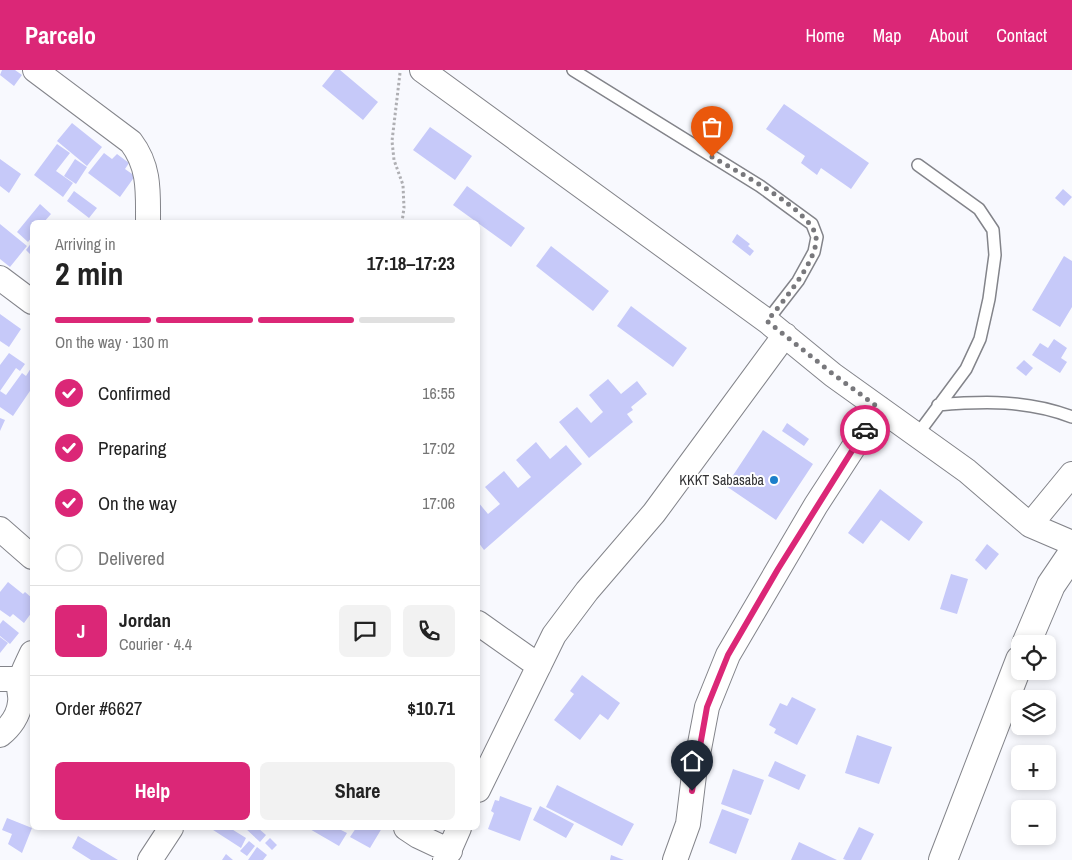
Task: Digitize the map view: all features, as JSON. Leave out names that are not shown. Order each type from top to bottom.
[{"type":"main road","points":[[1030,635],[1051,586],[1072,554]]},
{"type":"main road","points":[[943,860],[1012,680]]},
{"type":"street","points":[[35,70],[131,142],[142,157],[148,183],[148,220]]},
{"type":"street","points":[[422,70],[776,328],[879,408],[967,470],[1030,525],[1072,543]]},
{"type":"street","points":[[0,278],[30,300]]},
{"type":"street","points":[[480,786],[554,635],[588,591],[654,513],[776,328]]},
{"type":"street","points":[[675,860],[688,824],[694,775],[707,707],[728,655],[806,521],[879,408]]},
{"type":"street","points":[[1030,525],[1072,474]]},
{"type":"street","points":[[0,529],[30,555]]},
{"type":"street","points":[[480,625],[539,666]]},
{"type":"street","points":[[3,728],[16,715],[20,702],[10,679],[30,655]]},
{"type":"street","points":[[150,860],[170,830]]},
{"type":"street","points":[[409,830],[448,855],[459,830]]},
{"type":"lane","points":[[573,70],[760,186],[812,224],[817,237],[814,252],[776,328]]},
{"type":"lane","points":[[917,435],[966,369],[980,339],[992,281],[995,255],[993,230],[979,209],[918,165]]},
{"type":"lane","points":[[938,405],[977,402],[1031,404],[1072,417]]},
{"type":"path","points":[[400,70],[392,141],[394,160],[403,185],[402,220]]},
{"type":"building","points":[[2,70],[15,70],[22,75],[14,86],[0,75]]},
{"type":"building","points":[[335,70],[340,70],[378,102],[363,120],[322,86]]},
{"type":"building","points":[[784,104],[869,163],[851,189],[821,168],[817,175],[801,163],[805,156],[766,129]]},
{"type":"building","points":[[72,123],[102,147],[87,166],[57,141]]},
{"type":"building","points":[[430,127],[472,156],[455,180],[413,150]]},
{"type":"building","points":[[57,144],[70,153],[56,171],[73,183],[63,197],[34,175]]},
{"type":"building","points":[[104,153],[112,159],[117,154],[129,163],[125,169],[135,176],[120,197],[88,173]]},
{"type":"building","points":[[0,159],[21,174],[9,193],[0,186]]},
{"type":"building","points":[[75,159],[87,167],[76,184],[64,176]]},
{"type":"building","points":[[467,186],[525,228],[511,247],[480,225],[480,220],[474,220],[453,205]]},
{"type":"building","points":[[1063,189],[1072,197],[1064,206],[1055,198]]},
{"type":"building","points":[[74,191],[97,208],[89,218],[67,201]]},
{"type":"building","points":[[40,204],[51,214],[46,220],[30,220],[30,240],[28,242],[17,232]]},
{"type":"building","points":[[0,224],[27,246],[10,267],[0,259]]},
{"type":"building","points":[[737,234],[750,244],[748,246],[754,251],[750,256],[732,242]]},
{"type":"building","points":[[30,245],[30,254],[26,250]]},
{"type":"building","points":[[551,246],[609,291],[593,311],[536,266]]},
{"type":"building","points":[[1064,256],[1072,261],[1072,307],[1060,327],[1032,310]]},
{"type":"building","points":[[631,306],[687,348],[673,367],[617,326]]},
{"type":"building","points":[[0,314],[21,329],[9,347],[0,341]]},
{"type":"building","points":[[1054,339],[1067,348],[1061,358],[1067,362],[1060,373],[1032,355],[1040,343],[1048,348]]},
{"type":"building","points":[[9,353],[25,364],[20,371],[16,368],[0,391],[0,365]]},
{"type":"building","points":[[1024,360],[1033,368],[1026,376],[1016,368]]},
{"type":"building","points":[[30,370],[30,391],[13,416],[0,407],[0,391],[6,395],[22,373],[26,376]]},
{"type":"building","points":[[608,379],[621,394],[637,381],[647,394],[631,407],[633,410],[627,414],[633,422],[589,458],[559,422],[577,407],[591,423],[603,412],[589,395]]},
{"type":"building","points":[[0,418],[5,420],[0,431]]},
{"type":"building","points":[[787,423],[809,439],[804,446],[782,431]]},
{"type":"building","points":[[763,430],[813,464],[776,520],[726,486]]},
{"type":"building","points":[[536,442],[550,459],[566,445],[582,464],[484,550],[480,545],[480,504],[488,514],[500,504],[485,487],[504,471],[518,488],[531,477],[516,460]]},
{"type":"building","points":[[880,489],[923,522],[909,541],[881,520],[863,544],[848,533]]},
{"type":"building","points":[[987,544],[999,554],[986,570],[975,560]]},
{"type":"building","points":[[951,574],[968,579],[957,614],[940,609]]},
{"type":"building","points":[[8,582],[23,594],[25,592],[30,596],[30,615],[24,623],[13,614],[10,617],[0,610],[0,592]]},
{"type":"building","points":[[3,620],[19,633],[10,644],[0,636],[0,624]]},
{"type":"building","points":[[0,637],[8,643],[0,653]]},
{"type":"building","points":[[582,675],[620,703],[608,720],[600,714],[580,740],[554,720],[574,694],[570,691]]},
{"type":"building","points":[[792,697],[816,709],[797,745],[774,733],[776,729],[769,725],[780,703],[787,706]]},
{"type":"building","points":[[857,735],[892,747],[879,784],[845,773]]},
{"type":"building","points":[[775,761],[806,775],[799,790],[768,776]]},
{"type":"building","points":[[733,769],[764,780],[751,815],[721,804]]},
{"type":"building","points":[[557,785],[634,824],[622,846],[546,807]]},
{"type":"building","points":[[500,796],[532,808],[520,841],[488,829],[494,813],[491,811],[495,800],[499,801]]},
{"type":"building","points":[[540,806],[574,824],[566,838],[533,820]]},
{"type":"building","points":[[722,809],[749,819],[736,854],[709,843]]},
{"type":"building","points":[[7,818],[30,827],[31,830],[22,853],[8,844],[12,834],[2,830]]},
{"type":"building","points":[[859,827],[874,834],[861,860],[843,859]]},
{"type":"building","points":[[213,830],[233,830],[246,838],[241,848]]},
{"type":"building","points":[[247,830],[260,830],[266,835],[260,842]]},
{"type":"building","points":[[311,830],[341,830],[347,833],[339,846]]},
{"type":"building","points":[[355,830],[381,830],[370,848],[350,837]]},
{"type":"building","points":[[78,836],[118,860],[91,860],[72,848]]},
{"type":"building","points":[[270,838],[277,845],[272,850],[265,843]]},
{"type":"building","points":[[249,841],[255,846],[247,856],[240,851]]},
{"type":"building","points":[[799,842],[837,860],[791,860]]},
{"type":"building","points":[[257,847],[267,855],[263,860],[248,860]]},
{"type":"building","points":[[226,854],[233,860],[222,860]]},
{"type":"building","points":[[611,855],[624,860],[610,860]]},
{"type":"way so far","points":[[712,157],[797,210],[812,224],[817,237],[814,252],[798,282],[767,321],[879,408],[865,430]]},
{"type":"place","name":"KKKT Sabasaba","points":[[774,480]]},
{"type":"route","points":[[692,791],[707,707],[728,655],[758,600],[865,430]]}]
